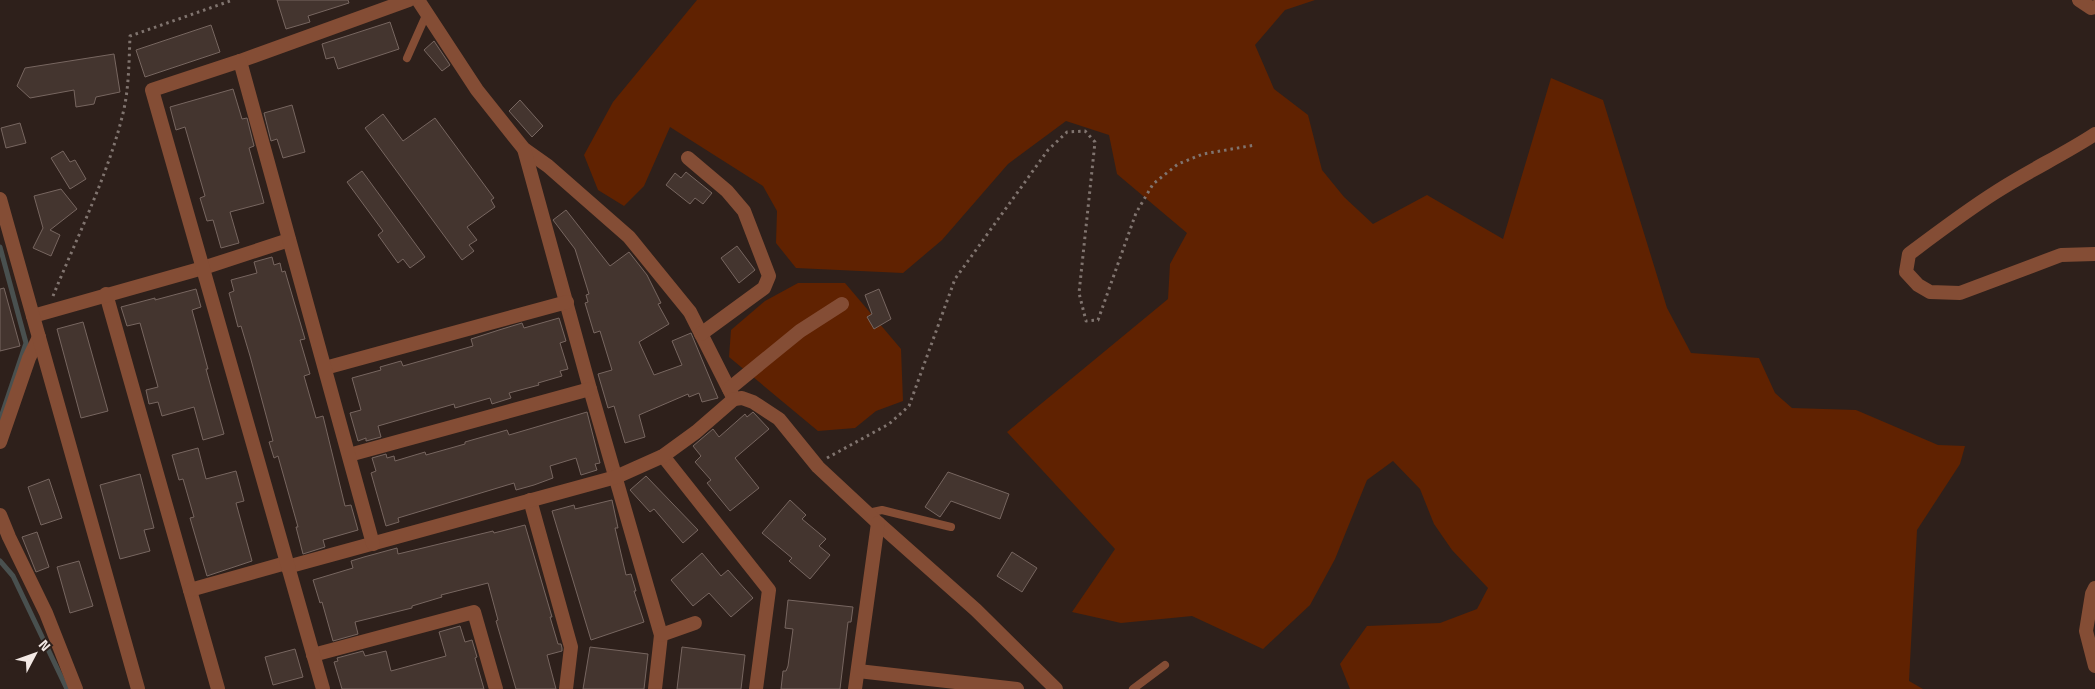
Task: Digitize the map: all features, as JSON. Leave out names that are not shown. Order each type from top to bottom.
[{"type":"street","points":[[323,689],[286,565],[152,90],[240,61],[409,0]]},
{"type":"street","points":[[418,0],[477,90],[524,150],[548,166],[629,237],[690,312],[731,394],[754,402],[779,419],[818,467],[872,518],[976,610],[1056,689]]},
{"type":"street","points":[[2079,0],[2091,8],[2095,7]]},
{"type":"street","points":[[240,61],[373,544]]},
{"type":"street","points":[[2095,134],[2065,154],[1997,192],[1926,241],[1909,254],[1906,272],[1918,285],[1930,292],[1960,293],[2061,256],[2095,254]]},
{"type":"street","points":[[524,150],[661,635],[655,689]]},
{"type":"street","points":[[688,158],[727,191],[744,211],[769,276],[764,288],[701,334]]},
{"type":"street","points":[[0,199],[138,689]]},
{"type":"street","points":[[33,316],[203,268],[289,240]]},
{"type":"street","points":[[106,294],[218,689]]},
{"type":"street","points":[[325,368],[567,302]]},
{"type":"street","points":[[190,590],[373,544],[616,477],[663,456],[696,432],[731,394],[800,331],[842,304]]},
{"type":"street","points":[[0,442],[29,358],[39,337]]},
{"type":"street","points":[[349,454],[590,389]]},
{"type":"street","points":[[663,456],[769,590],[756,689]]},
{"type":"street","points":[[530,500],[571,647],[566,689]]},
{"type":"street","points":[[0,515],[4,536],[46,613],[76,689]]},
{"type":"street","points":[[855,689],[872,518]]},
{"type":"street","points":[[2095,588],[2092,594],[2086,631],[2095,666]]},
{"type":"street","points":[[313,656],[474,612],[496,689]]},
{"type":"street","points":[[661,635],[695,624]]},
{"type":"street","points":[[858,671],[1016,689]]},
{"type":"lane","points":[[407,58],[426,13]]},
{"type":"lane","points":[[872,518],[882,510],[951,527]]},
{"type":"lane","points":[[1133,689],[1165,665]]},
{"type":"path","points":[[33,316],[52,296],[114,147],[124,108],[129,72],[130,36],[233,0]]},
{"type":"path","points":[[830,455],[888,424],[909,406],[955,278],[1048,150],[1067,132],[1085,131],[1095,142],[1079,293],[1086,321],[1098,320],[1136,213],[1153,184],[1178,164],[1203,154],[1254,145]]},
{"type":"shaded area","points":[[697,0],[1315,0],[1285,10],[1255,45],[1274,89],[1308,115],[1322,170],[1344,197],[1373,224],[1427,195],[1503,239],[1551,78],[1603,100],[1667,308],[1691,353],[1759,358],[1775,393],[1792,408],[1856,410],[1938,445],[1965,446],[1960,464],[1917,530],[1909,681],[1923,689],[1350,689],[1340,664],[1367,626],[1440,623],[1477,609],[1488,588],[1452,550],[1434,524],[1420,489],[1393,461],[1367,480],[1335,559],[1310,605],[1263,649],[1192,616],[1121,623],[1072,612],[1115,549],[1007,432],[1168,299],[1170,264],[1187,233],[1117,174],[1109,135],[1066,121],[1008,164],[942,240],[903,273],[796,268],[776,243],[777,211],[763,186],[670,127],[644,186],[624,206],[598,190],[584,155],[613,102]]},
{"type":"shaded area","points":[[798,283],[845,283],[901,349],[903,401],[876,411],[855,428],[818,431],[729,357],[731,330],[765,301]]},
{"type":"building","points":[[277,0],[348,0],[349,3],[308,16],[310,22],[286,29]]},
{"type":"building","points":[[390,22],[399,49],[338,69],[334,57],[326,59],[322,44]]},
{"type":"building","points":[[211,25],[220,52],[145,77],[136,50]]},
{"type":"building","points":[[434,41],[450,65],[442,71],[424,50]]},
{"type":"building","points":[[114,54],[120,92],[96,97],[94,104],[76,107],[74,90],[30,98],[17,86],[25,68]]},
{"type":"building","points":[[233,89],[242,119],[247,118],[254,146],[249,148],[264,203],[230,212],[239,243],[221,248],[213,220],[207,221],[200,198],[205,196],[185,127],[176,130],[170,107]]},
{"type":"building","points":[[520,100],[543,126],[532,137],[509,111]]},
{"type":"building","points":[[292,105],[305,152],[283,158],[277,139],[271,141],[264,113]]},
{"type":"building","points":[[383,114],[403,141],[435,118],[494,198],[491,200],[495,207],[467,227],[477,240],[469,245],[474,251],[462,260],[365,128]]},
{"type":"building","points":[[20,123],[26,143],[6,148],[1,128]]},
{"type":"building","points":[[63,151],[70,162],[75,160],[86,179],[70,189],[51,158]]},
{"type":"building","points":[[362,171],[425,257],[410,268],[403,259],[398,263],[378,235],[383,231],[347,182]]},
{"type":"building","points":[[686,172],[712,193],[703,204],[695,198],[690,204],[666,185],[675,173],[681,178]]},
{"type":"building","points":[[61,189],[77,209],[50,230],[60,235],[51,256],[33,248],[43,228],[34,196]]},
{"type":"building","points":[[566,210],[610,266],[629,252],[647,275],[661,303],[658,304],[669,324],[639,342],[654,375],[682,365],[672,341],[691,333],[718,398],[702,402],[699,393],[689,397],[688,394],[639,415],[645,437],[625,443],[614,406],[608,408],[598,374],[612,370],[600,331],[594,333],[585,303],[588,302],[586,295],[589,294],[575,249],[553,220]]},
{"type":"building","points":[[737,246],[755,270],[739,283],[721,258]]},
{"type":"building","points":[[272,257],[274,265],[280,263],[282,272],[285,271],[305,339],[300,340],[310,374],[304,376],[316,418],[323,416],[345,506],[351,505],[358,530],[323,540],[325,547],[303,554],[296,527],[298,527],[278,456],[274,458],[269,442],[273,441],[250,356],[241,326],[238,327],[229,293],[234,291],[231,280],[257,273],[254,262]]},
{"type":"building","points":[[4,288],[20,346],[0,351],[0,289]]},
{"type":"building","points":[[196,289],[201,307],[192,310],[224,434],[203,440],[194,407],[162,416],[158,402],[149,404],[146,390],[158,387],[140,323],[127,326],[121,307]]},
{"type":"building","points":[[879,289],[891,319],[874,329],[867,317],[872,314],[865,295]]},
{"type":"building","points":[[559,318],[566,341],[560,343],[568,369],[560,371],[562,376],[538,383],[539,385],[509,393],[511,398],[492,404],[490,398],[455,408],[454,404],[378,426],[381,437],[366,441],[366,438],[358,441],[350,413],[361,410],[352,378],[381,370],[380,367],[401,361],[403,366],[473,346],[471,339],[522,323],[524,328]]},
{"type":"building","points":[[83,322],[108,411],[81,418],[57,329]]},
{"type":"building","points":[[587,412],[600,463],[595,464],[597,470],[581,475],[576,458],[550,466],[553,478],[534,485],[516,490],[514,483],[398,518],[399,522],[386,526],[371,473],[376,471],[372,458],[386,454],[387,458],[394,456],[395,461],[425,452],[426,455],[507,430],[509,435]]},
{"type":"building","points":[[753,412],[769,429],[735,458],[759,488],[730,511],[707,483],[711,480],[695,462],[701,456],[693,446],[713,429],[719,437],[745,414],[747,417]]},
{"type":"building","points":[[198,448],[206,479],[236,471],[244,501],[236,503],[252,561],[207,576],[190,518],[194,517],[183,479],[179,480],[172,455]]},
{"type":"building","points":[[948,472],[1009,494],[1000,519],[951,501],[940,517],[925,507]]},
{"type":"building","points":[[140,474],[154,528],[144,530],[150,551],[120,559],[100,485]]},
{"type":"building","points":[[646,476],[698,530],[683,543],[654,509],[650,512],[630,490]]},
{"type":"building","points":[[49,479],[62,518],[41,525],[28,487]]},
{"type":"building","points":[[612,500],[618,528],[615,528],[626,575],[631,574],[636,591],[634,591],[644,622],[591,640],[552,511],[574,505],[575,509]]},
{"type":"building","points":[[790,500],[806,515],[802,519],[826,539],[819,546],[830,555],[810,579],[789,561],[792,558],[762,533]]},
{"type":"building","points":[[525,525],[558,644],[561,644],[562,648],[562,651],[547,655],[556,689],[516,689],[496,621],[498,620],[488,583],[441,595],[442,597],[412,606],[412,608],[355,622],[358,634],[333,641],[322,602],[320,603],[313,580],[353,568],[351,561],[397,548],[398,554]]},
{"type":"building","points":[[37,532],[49,567],[36,572],[22,537]]},
{"type":"building","points":[[1012,552],[1037,568],[1022,592],[997,576]]},
{"type":"building","points":[[702,553],[721,576],[728,570],[753,598],[731,617],[709,593],[693,606],[671,580]]},
{"type":"building","points":[[79,561],[93,606],[70,613],[57,567]]},
{"type":"building","points":[[788,600],[853,607],[851,622],[848,622],[840,689],[781,689],[783,671],[786,671],[788,666],[793,629],[785,628]]},
{"type":"building","points":[[460,626],[465,642],[472,640],[484,689],[342,689],[334,662],[338,661],[337,658],[363,651],[365,656],[386,651],[391,671],[446,656],[439,632]]},
{"type":"building","points":[[590,647],[648,654],[644,689],[583,689]]},
{"type":"building","points":[[682,647],[745,655],[741,689],[677,689]]},
{"type":"building","points":[[295,649],[303,677],[273,685],[265,657]]},
{"type":"waterway","points":[[0,247],[26,343],[0,420]]},
{"type":"waterway","points":[[0,561],[13,576],[67,689]]}]
